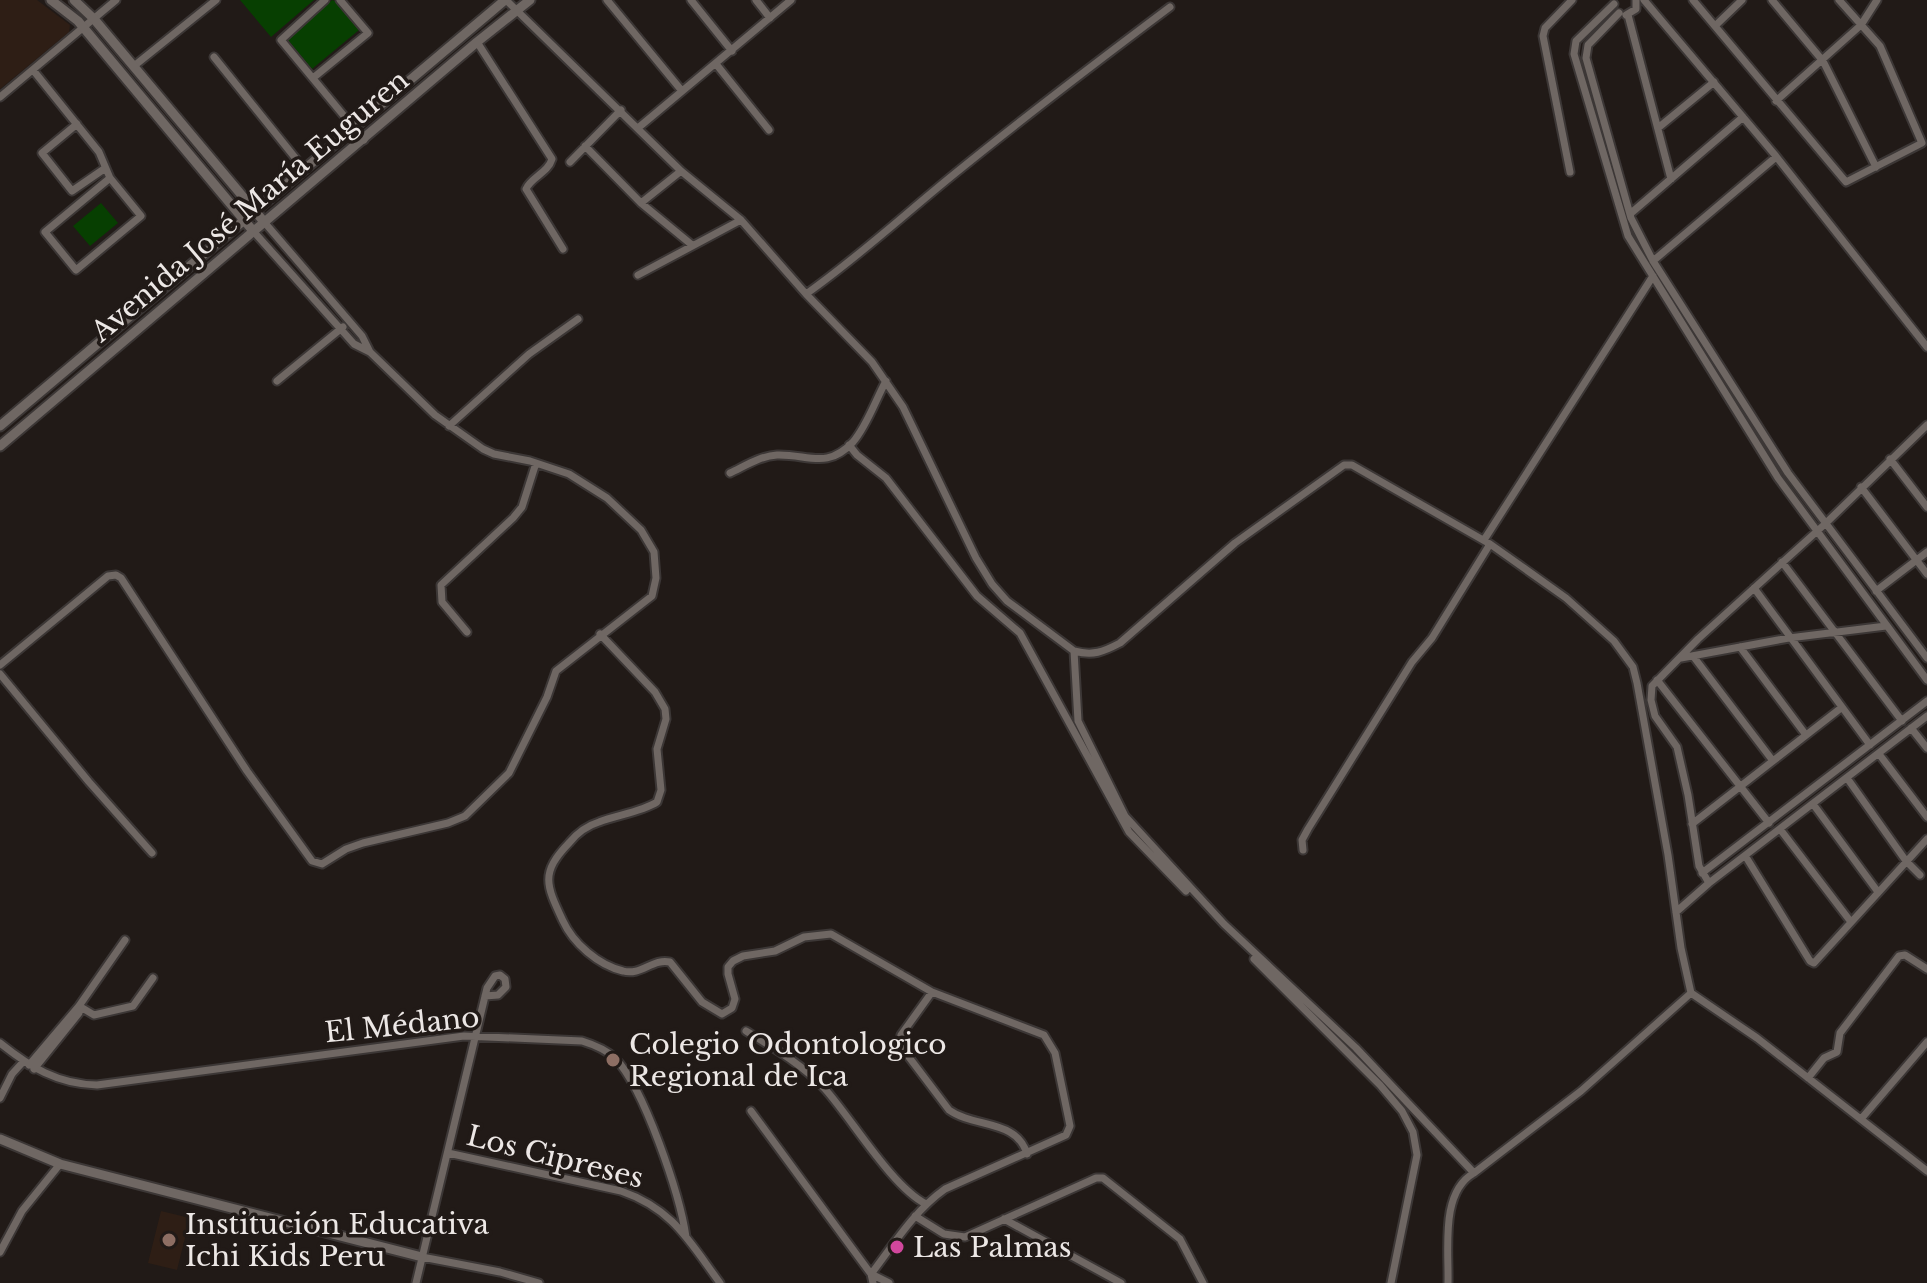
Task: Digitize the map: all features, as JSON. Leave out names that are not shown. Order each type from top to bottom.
[{"type":"street","points":[[0,665],[108,576],[116,575],[126,583],[247,771],[317,864],[322,864],[346,849],[363,843],[448,823],[465,816],[493,790],[514,764],[547,697],[556,671],[652,596],[656,578],[654,552],[641,530],[607,498],[569,474],[494,454],[449,426],[370,352],[354,344],[254,232],[83,28],[51,0]]},
{"type":"street","points":[[74,0],[94,19],[362,336],[370,352]]},
{"type":"street","points":[[0,97],[116,0]]},
{"type":"street","points":[[134,66],[216,0]]},
{"type":"street","points":[[325,0],[281,40],[364,140]]},
{"type":"street","points":[[313,78],[368,33],[340,0]]},
{"type":"street","points":[[506,0],[681,171],[741,220],[806,294],[872,362],[903,407],[976,558],[992,584],[1007,601],[1074,651],[1088,655],[1103,652],[1120,643],[1235,543],[1344,465],[1352,465],[1487,542],[1566,598],[1614,641],[1633,667],[1691,993],[1757,1038],[1927,1171]]},
{"type":"street","name":"Avenida José María Euguren","points":[[0,426],[506,0]]},
{"type":"street","name":"Avenida José María Euguren","points":[[0,446],[530,0]]},
{"type":"street","points":[[607,0],[682,91]]},
{"type":"street","points":[[691,0],[732,51]]},
{"type":"street","points":[[756,0],[770,18]]},
{"type":"street","points":[[638,128],[770,18],[780,3],[791,0]]},
{"type":"street","points":[[1570,172],[1543,36],[1545,28],[1572,0]]},
{"type":"street","points":[[1619,13],[1628,15],[1636,9],[1636,0]]},
{"type":"street","points":[[1644,0],[1776,157],[1927,347]]},
{"type":"street","points":[[1693,0],[1846,182],[1922,143],[1880,46],[1839,0]]},
{"type":"street","points":[[1715,26],[1742,0]]},
{"type":"street","points":[[1772,0],[1823,61],[1876,167]]},
{"type":"street","points":[[1776,101],[1861,25],[1877,0]]},
{"type":"street","points":[[1619,13],[1614,2],[1576,41],[1574,54],[1622,224],[1778,478],[1927,680]]},
{"type":"street","points":[[806,294],[883,235],[1039,105],[1170,7]]},
{"type":"street","points":[[1619,13],[1588,45],[1586,58],[1630,214],[1653,261],[1788,473],[1927,658]]},
{"type":"street","points":[[1628,15],[1671,179]]},
{"type":"street","points":[[477,42],[552,159],[526,189],[563,249]]},
{"type":"street","points":[[214,57],[305,170]]},
{"type":"street","points":[[716,64],[769,130]]},
{"type":"street","points":[[33,70],[99,152],[104,169],[141,216],[76,270],[45,232],[110,178]]},
{"type":"street","points":[[1658,128],[1714,82]]},
{"type":"street","points":[[570,162],[621,110]]},
{"type":"street","points":[[1630,214],[1743,117]]},
{"type":"street","points":[[77,124],[42,153],[72,191],[104,169]]},
{"type":"street","points":[[585,146],[641,203],[692,245]]},
{"type":"street","points":[[1653,261],[1776,157]]},
{"type":"street","points":[[641,203],[681,171]]},
{"type":"street","points":[[638,275],[741,220]]},
{"type":"street","points":[[1303,850],[1302,840],[1308,829],[1412,662],[1432,638],[1487,542],[1653,276]]},
{"type":"street","points":[[449,426],[529,354],[578,319]]},
{"type":"street","points":[[277,381],[349,322]]},
{"type":"street","points":[[730,473],[757,460],[777,455],[815,460],[829,458],[855,440],[886,381]]},
{"type":"street","points":[[0,426],[11,437]]},
{"type":"street","points":[[1709,883],[1702,873],[1677,747],[1659,724],[1650,691],[1679,658],[1926,427]]},
{"type":"street","points":[[849,445],[886,478],[977,596],[1020,633],[1129,832],[1380,1085],[1402,1111],[1413,1132],[1417,1155],[1391,1283]]},
{"type":"street","points":[[1890,459],[1927,507]]},
{"type":"street","points":[[467,632],[442,602],[441,585],[522,507],[536,463]]},
{"type":"street","points":[[1861,487],[1927,574]]},
{"type":"street","points":[[1876,591],[1927,552]]},
{"type":"street","points":[[1782,562],[1902,721]]},
{"type":"street","points":[[1754,588],[1870,745]]},
{"type":"street","points":[[1679,658],[1789,638],[1886,626]]},
{"type":"street","points":[[600,634],[655,692],[665,709],[666,719],[657,749],[661,790],[660,797],[652,805],[581,830],[553,861],[548,876],[549,887],[573,938],[593,956],[624,971],[643,970],[661,960],[670,962],[702,1002],[722,1014],[732,1008],[735,999],[728,974],[728,967],[733,961],[743,956],[775,951],[804,937],[824,933],[838,937],[932,992],[1044,1035],[1055,1053],[1070,1126],[1066,1135],[945,1189],[915,1216],[872,1278]]},
{"type":"street","points":[[1740,647],[1806,735]]},
{"type":"street","points":[[1074,651],[1078,721],[1125,816],[1224,924],[1356,1048],[1474,1173]]},
{"type":"street","points":[[1693,656],[1773,761]]},
{"type":"street","points":[[0,674],[152,853]]},
{"type":"street","points":[[1657,680],[1769,823]]},
{"type":"street","points":[[1702,873],[1927,701]]},
{"type":"street","points":[[1692,824],[1841,708]]},
{"type":"street","points":[[1676,912],[1709,883],[1927,716]]},
{"type":"street","points":[[1911,728],[1927,748]]},
{"type":"street","points":[[1879,754],[1927,817]]},
{"type":"street","points":[[1847,778],[1906,861],[1920,875]]},
{"type":"street","points":[[1813,804],[1878,892]]},
{"type":"street","points":[[1780,829],[1851,922]]},
{"type":"street","points":[[1746,857],[1811,962],[1817,962],[1927,839]]},
{"type":"street","points":[[0,1098],[12,1074],[29,1065],[79,1006],[125,940]]},
{"type":"street","points":[[1808,1078],[1824,1058],[1837,1052],[1840,1033],[1899,956],[1905,955],[1927,969]]},
{"type":"street","points":[[79,1006],[94,1015],[133,1006],[153,978]]},
{"type":"street","points":[[932,992],[901,1035],[899,1044],[949,1110],[1016,1134],[1024,1143],[1027,1154]]},
{"type":"street","points":[[1448,1283],[1451,1198],[1461,1183],[1581,1091],[1691,993]]},
{"type":"street","points":[[416,1283],[485,996]]},
{"type":"street","points":[[746,1031],[785,1055],[819,1083],[901,1184],[926,1204]]},
{"type":"street","name":"El Médano","points":[[0,1043],[29,1065],[74,1083],[108,1084],[477,1036],[582,1041],[596,1045],[613,1056],[635,1089],[661,1151],[682,1212],[686,1237],[720,1283]]},
{"type":"street","points":[[1861,1119],[1927,1042]]},
{"type":"street","points":[[751,1111],[872,1278],[889,1283]]},
{"type":"street","points":[[0,1139],[60,1164],[422,1257],[539,1283]]},
{"type":"street","name":"Los Cipreses","points":[[448,1153],[636,1196],[670,1217],[686,1237]]},
{"type":"street","points":[[0,1252],[22,1211],[60,1164]]},
{"type":"street","points":[[915,1216],[932,1228],[958,1238],[1103,1178],[1180,1239],[1203,1283]]},
{"type":"street","points":[[1004,1219],[1121,1283]]},
{"type":"shaded area","points":[[0,0],[37,0],[70,25],[69,32],[0,89]]},
{"type":"shaded area","name":"Institución Educativa Ichi Kids Peru","points":[[161,1211],[190,1218],[177,1270],[148,1263]]},
{"type":"green space","points":[[240,0],[314,0],[271,37]]},
{"type":"green space","points":[[332,0],[359,30],[312,69],[288,40]]},
{"type":"green space","points":[[101,203],[118,223],[90,246],[73,226]]},
{"type":"place","name":"Colegio Odontologico Regional de Ica","points":[[613,1060]]},
{"type":"place","name":"Institución Educativa Ichi Kids Peru","points":[[169,1240]]},
{"type":"place","name":"Las Palmas","points":[[897,1247]]}]
